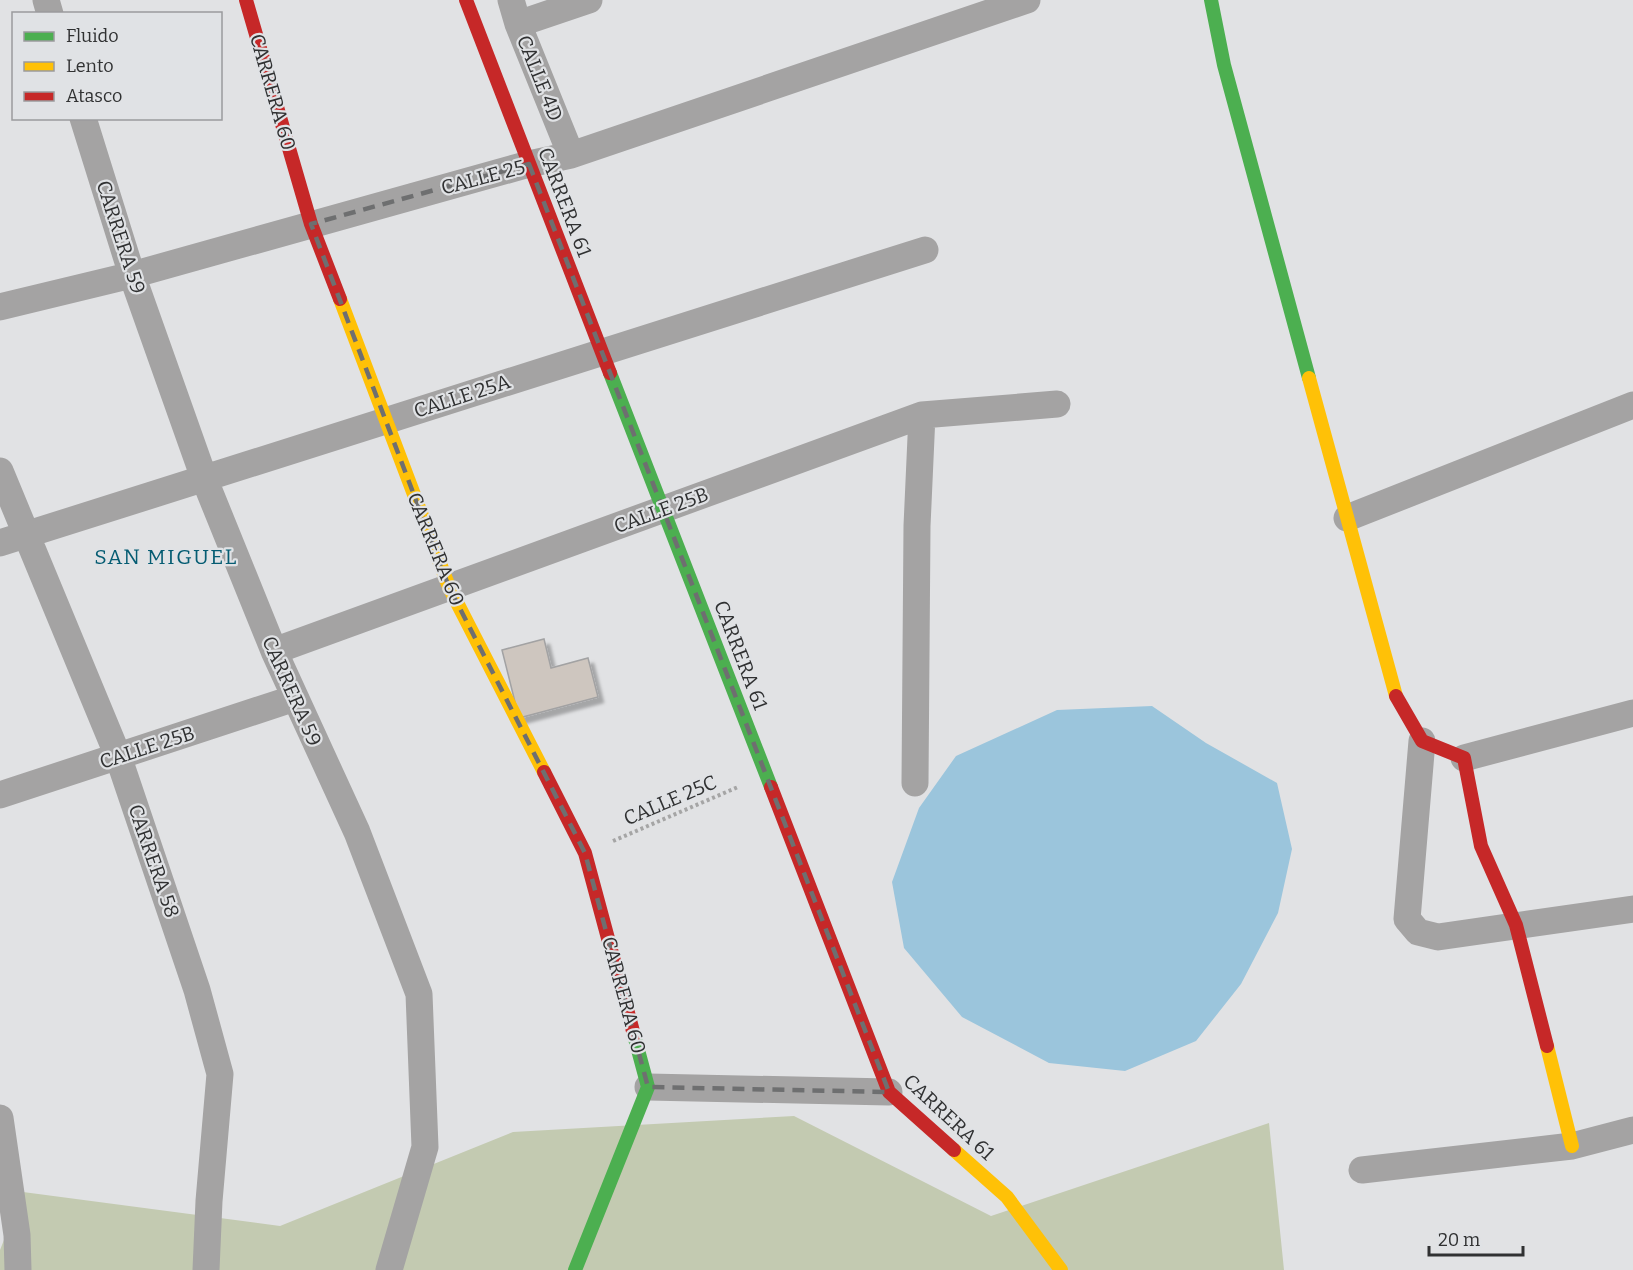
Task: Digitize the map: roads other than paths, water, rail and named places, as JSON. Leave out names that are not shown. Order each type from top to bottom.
[{"type":"street","name":"CARRERA 60","points":[[246,0],[310,224],[449,587],[585,853],[648,1087]]},
{"type":"street","name":"CARRERA 61","points":[[466,0],[889,1092],[1007,1197],[1061,1270]]},
{"type":"street","points":[[514,12],[590,0]]},
{"type":"street","name":"CALLE 25","points":[[0,307],[132,274],[529,164],[571,155],[1027,0]]},
{"type":"street","points":[[1211,0],[1224,65],[1396,696],[1422,741],[1407,919],[1418,932],[1438,937],[1633,909]]},
{"type":"street","name":"CALLE 4D","points":[[514,12],[571,155]]},
{"type":"street","name":"CARRERA 59","points":[[84,120],[132,274],[204,478],[274,651],[357,832],[419,994],[425,1147],[388,1270]]},
{"type":"street","name":"CALLE 25A","points":[[0,543],[925,250]]},
{"type":"street","name":"CALLE 25B","points":[[274,651],[922,415],[1057,404]]},
{"type":"street","points":[[1347,518],[1633,405]]},
{"type":"street","points":[[915,783],[917,526],[922,415]]},
{"type":"street","name":"CARRERA 58","points":[[0,471],[118,756],[197,990],[220,1074],[209,1201],[206,1270]]},
{"type":"street","name":"CALLE 25B","points":[[0,795],[295,698]]},
{"type":"street","points":[[1422,741],[1464,758],[1633,712]]},
{"type":"street","points":[[1464,758],[1481,846],[1516,925],[1572,1146]]},
{"type":"street","points":[[575,1270],[648,1087],[889,1092]]},
{"type":"street","points":[[0,1118],[17,1234],[18,1270]]},
{"type":"street","points":[[1362,1170],[1572,1146],[1633,1130]]},
{"type":"water","points":[[1152,706],[1206,743],[1277,783],[1292,849],[1278,913],[1241,984],[1196,1041],[1125,1071],[1049,1063],[962,1017],[904,948],[892,882],[919,808],[956,756],[1057,710]]},
{"type":"district","name":"SAN MIGUEL","points":[[166,557]]}]
